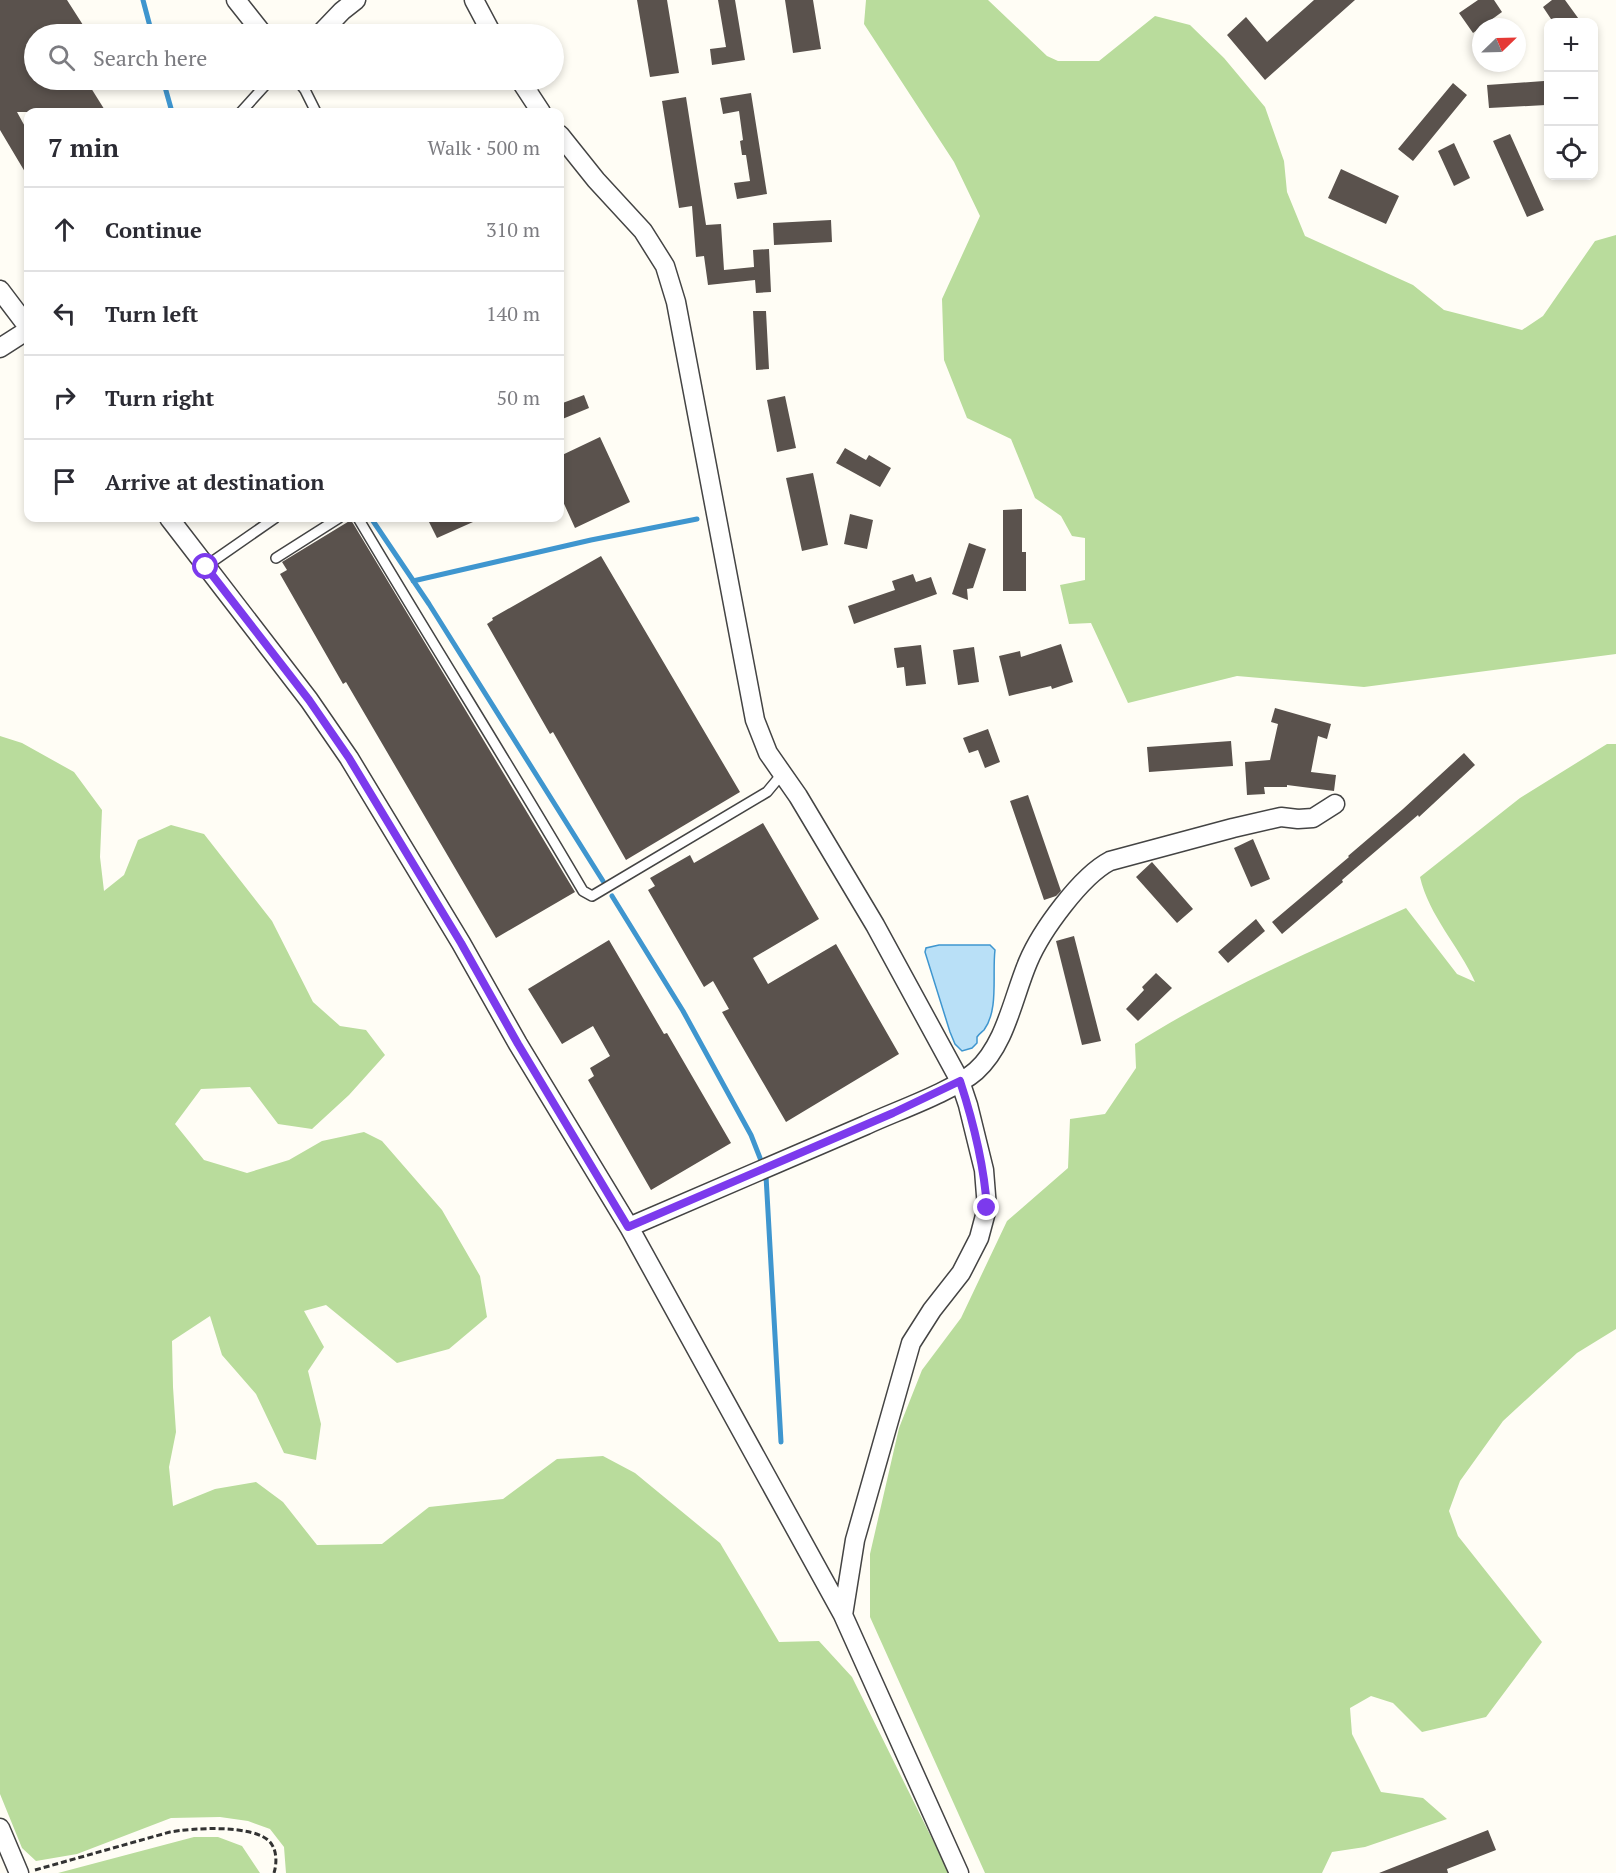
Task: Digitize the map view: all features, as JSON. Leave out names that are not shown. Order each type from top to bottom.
[{"type":"street","points":[[236,0],[255,24]]},
{"type":"street","points":[[330,24],[356,0]]},
{"type":"street","points":[[474,0],[487,24]]},
{"type":"street","points":[[527,90],[538,108]]},
{"type":"street","points":[[564,140],[596,180],[643,231],[665,266],[676,302],[755,720],[768,753],[798,796],[875,925],[960,1081],[984,1170],[987,1208],[979,1239],[961,1273],[932,1310],[911,1343],[855,1540],[843,1615]]},
{"type":"street","points":[[0,290],[24,323]]},
{"type":"street","points":[[0,348],[24,332]]},
{"type":"street","points":[[172,522],[309,700],[349,758],[628,1227],[843,1615],[959,1873]]},
{"type":"street","points":[[628,1227],[893,1113],[975,1072],[989,1057],[1005,1024],[1029,960],[1079,884],[1098,867],[1110,861],[1281,817],[1313,818],[1335,804]]},
{"type":"street","points":[[0,1828],[27,1872]]},
{"type":"lane","points":[[245,108],[261,90]]},
{"type":"lane","points":[[305,90],[314,108]]},
{"type":"lane","points":[[206,567],[269,522]]},
{"type":"lane","points":[[276,558],[322,522]]},
{"type":"lane","points":[[360,522],[583,891],[592,896],[767,792],[782,774]]},
{"type":"path","points":[[27,1872],[170,1832],[190,1828],[210,1828],[251,1832],[268,1839],[273,1845],[276,1857],[274,1873]]},
{"type":"green space","points":[[866,0],[988,0],[1047,56],[1058,61],[1099,61],[1155,16],[1190,25],[1224,58],[1265,107],[1284,161],[1287,192],[1305,236],[1413,285],[1444,310],[1522,330],[1543,316],[1595,241],[1616,235],[1616,654],[1364,687],[1237,676],[1128,703],[1091,623],[1069,624],[1060,585],[1085,580],[1085,538],[1072,536],[1061,516],[1035,498],[1011,439],[967,418],[944,360],[942,299],[980,216],[954,162],[864,24]]},
{"type":"green space","points":[[0,736],[22,743],[74,772],[102,810],[100,857],[104,891],[124,875],[138,840],[171,825],[204,834],[272,921],[313,1002],[340,1026],[366,1030],[385,1055],[349,1095],[312,1129],[278,1124],[250,1087],[201,1089],[175,1124],[204,1160],[247,1173],[289,1160],[322,1141],[364,1132],[382,1141],[442,1210],[480,1276],[487,1317],[449,1349],[397,1363],[326,1305],[304,1311],[324,1347],[308,1371],[321,1424],[316,1460],[284,1453],[256,1394],[222,1355],[210,1316],[172,1341],[176,1432],[169,1467],[173,1506],[215,1489],[256,1482],[283,1502],[317,1545],[382,1544],[429,1507],[503,1499],[557,1459],[603,1456],[635,1473],[720,1543],[779,1642],[819,1641],[852,1677],[949,1873],[286,1873],[284,1847],[270,1829],[248,1821],[220,1817],[171,1818],[77,1854],[36,1861],[22,1848],[0,1794]]},
{"type":"green space","points":[[1607,744],[1616,744],[1616,1329],[1577,1353],[1503,1421],[1460,1481],[1449,1511],[1458,1536],[1542,1642],[1486,1717],[1422,1732],[1393,1703],[1371,1696],[1350,1708],[1352,1734],[1381,1792],[1423,1798],[1447,1819],[1365,1847],[1332,1852],[1322,1873],[985,1873],[870,1617],[870,1554],[899,1428],[922,1370],[961,1318],[1007,1221],[1068,1168],[1070,1119],[1105,1114],[1136,1068],[1135,1044],[1234,988],[1406,908],[1457,974],[1475,982],[1430,905],[1420,877],[1520,798]]},
{"type":"green space","points":[[194,1837],[218,1837],[242,1846],[260,1873],[58,1873]]},
{"type":"water","points":[[939,945],[990,945],[995,950],[993,1002],[989,1022],[977,1037],[977,1043],[972,1048],[962,1051],[955,1044],[950,1032],[925,952],[926,948]]},
{"type":"building","points":[[0,0],[67,0],[82,24],[24,24],[24,90],[92,90],[104,108],[24,108],[24,112],[17,112],[24,125],[24,170],[0,130]]},
{"type":"building","points":[[637,0],[667,0],[679,73],[650,77]]},
{"type":"building","points":[[718,0],[735,0],[745,60],[712,65],[710,49],[726,47]]},
{"type":"building","points":[[785,0],[813,0],[821,49],[793,53]]},
{"type":"building","points":[[1314,0],[1355,0],[1265,80],[1227,35],[1246,17],[1267,42]]},
{"type":"building","points":[[1478,0],[1494,0],[1502,12],[1494,18],[1472,18],[1472,32],[1459,13]]},
{"type":"building","points":[[1552,0],[1565,0],[1578,18],[1550,18],[1543,7]]},
{"type":"building","points":[[1544,81],[1544,105],[1489,108],[1487,85]]},
{"type":"building","points":[[1453,83],[1467,95],[1413,161],[1398,149]]},
{"type":"building","points":[[751,93],[767,194],[737,199],[734,183],[750,181],[746,155],[742,155],[740,141],[743,140],[739,111],[723,114],[720,98]]},
{"type":"building","points":[[686,97],[706,225],[721,224],[724,270],[754,267],[753,250],[769,249],[771,292],[756,293],[755,280],[708,285],[704,256],[696,257],[692,206],[679,208],[662,101]]},
{"type":"building","points":[[1510,134],[1544,210],[1527,217],[1493,141]]},
{"type":"building","points":[[1454,143],[1470,178],[1454,186],[1438,151]]},
{"type":"building","points":[[1341,169],[1399,196],[1386,224],[1328,198]]},
{"type":"building","points":[[831,220],[832,242],[774,245],[773,223]]},
{"type":"building","points":[[753,311],[766,311],[769,369],[756,370]]},
{"type":"building","points":[[584,395],[589,408],[564,418],[564,402]]},
{"type":"building","points":[[785,396],[796,448],[777,452],[767,400]]},
{"type":"building","points":[[600,437],[630,502],[575,528],[564,504],[564,454]]},
{"type":"building","points":[[845,448],[866,460],[869,455],[891,468],[880,487],[836,463]]},
{"type":"building","points":[[813,473],[828,545],[802,551],[786,478]]},
{"type":"building","points":[[1022,509],[1022,552],[1026,552],[1026,591],[1003,591],[1003,510]]},
{"type":"building","points":[[850,514],[873,520],[867,549],[844,544]]},
{"type":"building","points":[[348,522],[352,522],[575,892],[496,938],[346,682],[343,684],[280,574],[287,570],[282,562]]},
{"type":"building","points":[[429,522],[473,522],[437,538]]},
{"type":"building","points":[[969,543],[986,549],[973,588],[967,589],[968,600],[952,594]]},
{"type":"building","points":[[601,556],[740,792],[626,860],[553,732],[550,734],[487,624],[493,620],[492,618]]},
{"type":"building","points":[[913,574],[916,582],[931,577],[937,594],[854,624],[848,606],[895,590],[892,581]]},
{"type":"building","points":[[1061,644],[1073,682],[1052,689],[1051,686],[1009,696],[999,656],[1020,651],[1021,657]]},
{"type":"building","points":[[921,645],[926,684],[906,686],[904,667],[897,668],[894,648]]},
{"type":"building","points":[[974,647],[979,682],[958,685],[953,650]]},
{"type":"building","points":[[1275,708],[1331,724],[1327,739],[1318,736],[1311,772],[1336,775],[1334,791],[1287,785],[1287,787],[1264,787],[1265,794],[1247,795],[1245,762],[1270,760],[1278,724],[1271,722]]},
{"type":"building","points":[[988,729],[1000,762],[985,768],[978,750],[969,753],[963,738]]},
{"type":"building","points":[[1231,741],[1233,766],[1149,772],[1147,747]]},
{"type":"building","points":[[1464,753],[1475,765],[1419,817],[1418,815],[1282,934],[1272,922],[1349,857]]},
{"type":"building","points":[[1028,795],[1061,891],[1056,896],[1044,900],[1010,801]]},
{"type":"building","points":[[763,823],[819,919],[753,958],[768,984],[836,944],[899,1054],[786,1122],[722,1012],[729,1009],[713,981],[704,987],[648,890],[655,886],[650,878],[690,855],[694,863]]},
{"type":"building","points":[[1253,839],[1270,879],[1251,887],[1234,848]]},
{"type":"building","points":[[1152,862],[1193,909],[1177,923],[1136,877]]},
{"type":"building","points":[[1256,919],[1265,931],[1228,963],[1218,952]]},
{"type":"building","points":[[1074,936],[1101,1041],[1082,1045],[1056,941]]},
{"type":"building","points":[[609,940],[664,1034],[667,1033],[731,1143],[651,1190],[588,1080],[594,1076],[590,1068],[610,1056],[593,1026],[562,1044],[528,989]]},
{"type":"building","points":[[1156,973],[1172,988],[1138,1021],[1126,1009]]},
{"type":"building","points":[[1488,1830],[1496,1850],[1447,1869],[1448,1873],[1379,1873]]},
{"type":"waterway","points":[[143,0],[149,24]]},
{"type":"waterway","points":[[166,90],[171,108]]},
{"type":"waterway","points":[[413,581],[591,540],[697,519]]},
{"type":"waterway","points":[[374,522],[429,604],[603,881]]},
{"type":"waterway","points":[[612,896],[683,1011],[751,1135],[762,1163]]},
{"type":"waterway","points":[[766,1176],[781,1442]]},
{"type":"route","points":[[206,567],[309,700],[349,758],[628,1227],[893,1113],[960,1081],[984,1170],[987,1208]]}]
